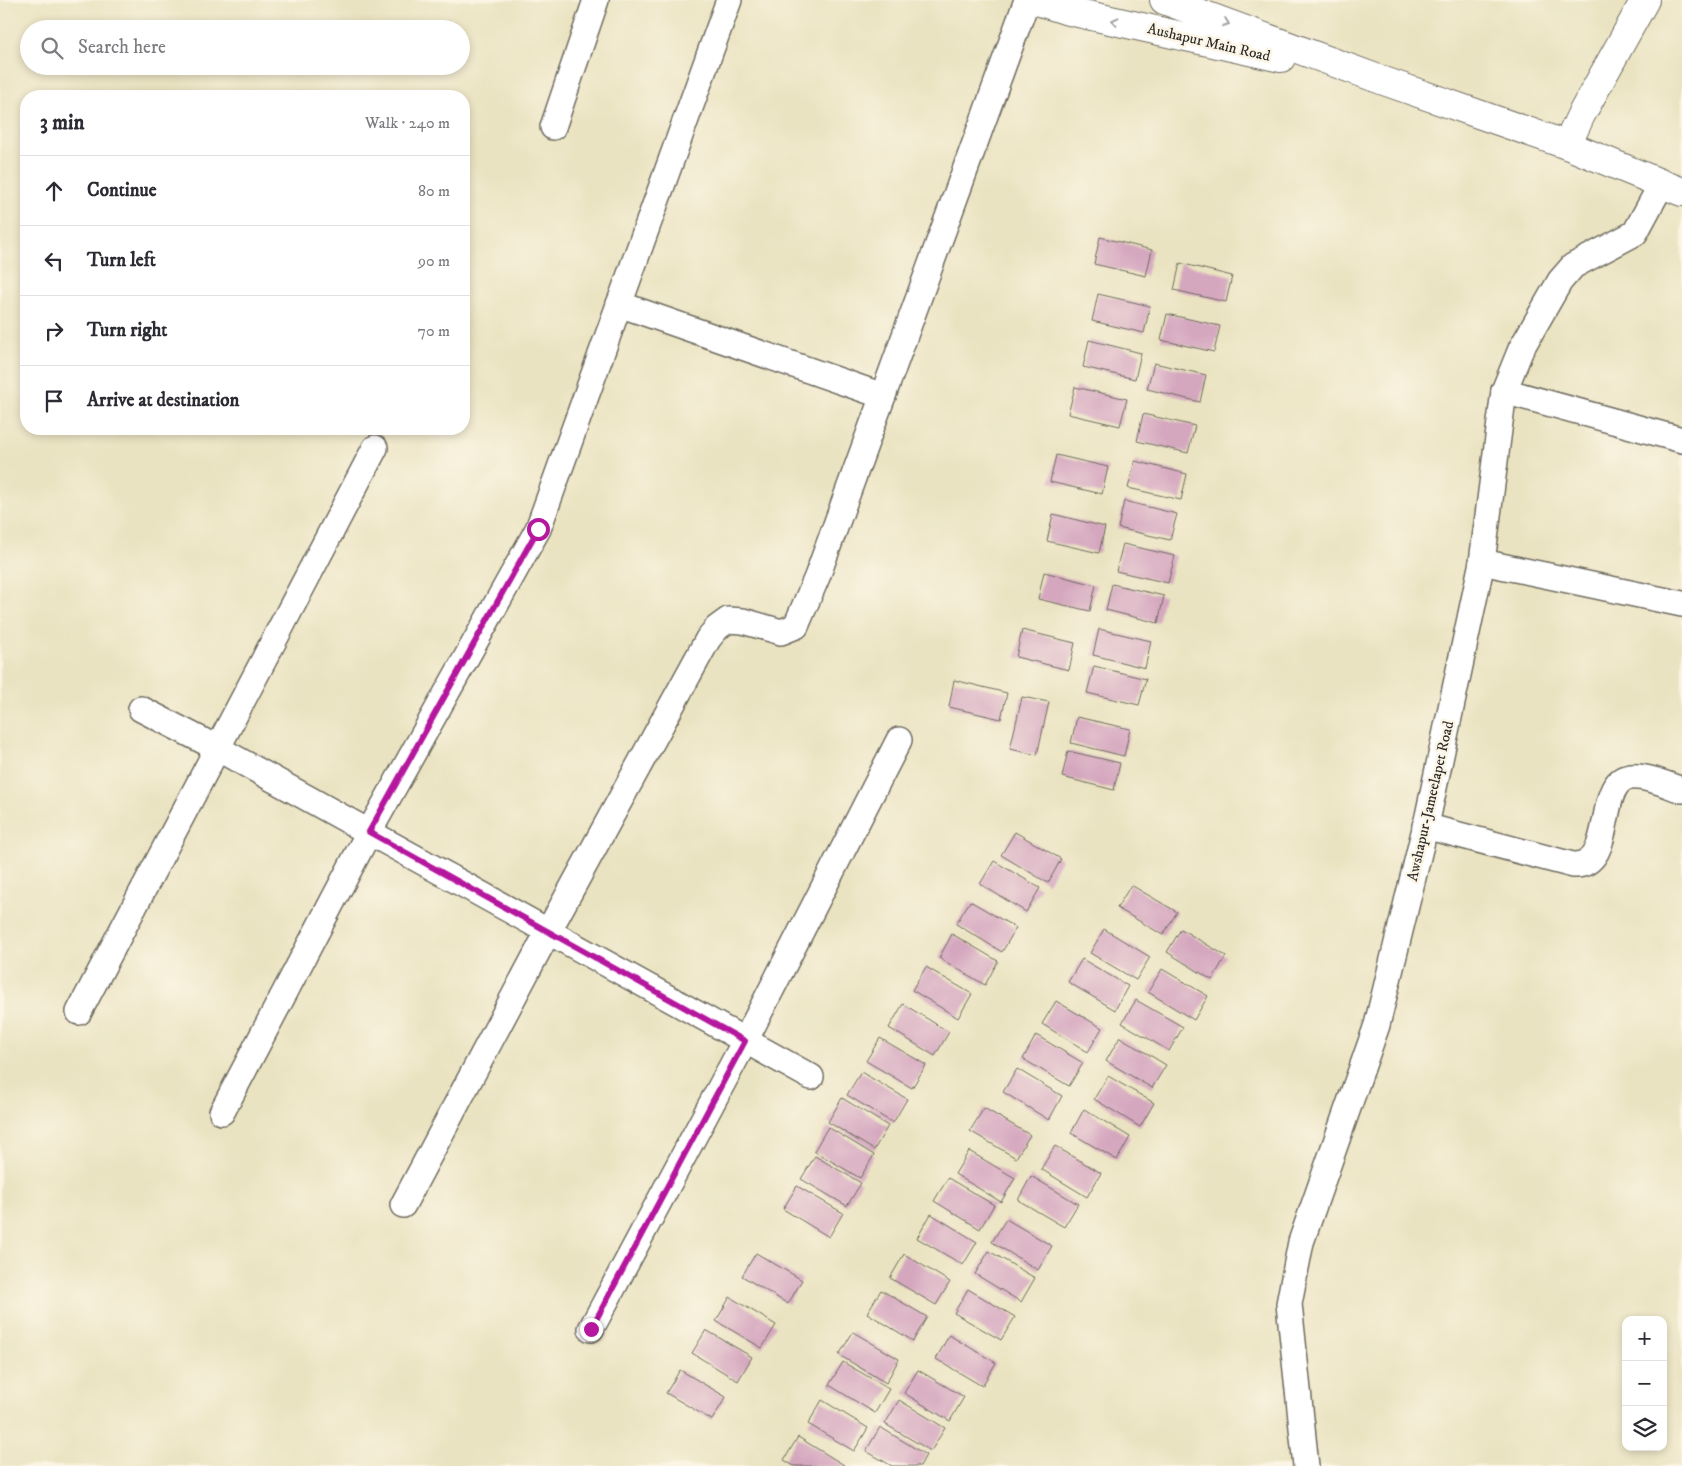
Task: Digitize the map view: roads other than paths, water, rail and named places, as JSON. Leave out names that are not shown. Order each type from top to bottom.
[{"type":"street","points":[[553,127],[596,0]]},
{"type":"street","points":[[222,1112],[369,832],[538,529],[729,0]]},
{"type":"street","points":[[403,1205],[548,932],[708,639],[717,628],[728,620],[743,621],[781,632],[796,626],[817,577],[1027,0]]},
{"type":"street","name":"Aushapur Main Road","points":[[1034,0],[1065,10],[1384,82]]},
{"type":"street","name":"Aushapur Main Road","points":[[1164,0],[1384,82],[1567,145],[1672,188]]},
{"type":"street","points":[[1567,145],[1581,115],[1645,0]]},
{"type":"street","name":"Awshapur-Jameelapet Road","points":[[1306,1466],[1289,1304],[1301,1242],[1377,1025],[1425,826],[1482,562],[1504,391],[1521,349],[1560,281],[1573,266],[1635,233],[1672,188]]},
{"type":"street","points":[[619,304],[883,396]]},
{"type":"street","points":[[1504,391],[1682,440]]},
{"type":"street","points":[[80,1012],[216,748],[375,448]]},
{"type":"street","points":[[1482,562],[1682,604]]},
{"type":"street","points":[[141,709],[369,832],[811,1077]]},
{"type":"street","points":[[591,1329],[745,1041],[898,740]]},
{"type":"street","points":[[1425,826],[1582,866],[1593,859],[1598,850],[1613,792],[1620,781],[1627,777],[1640,778],[1682,790]]}]
